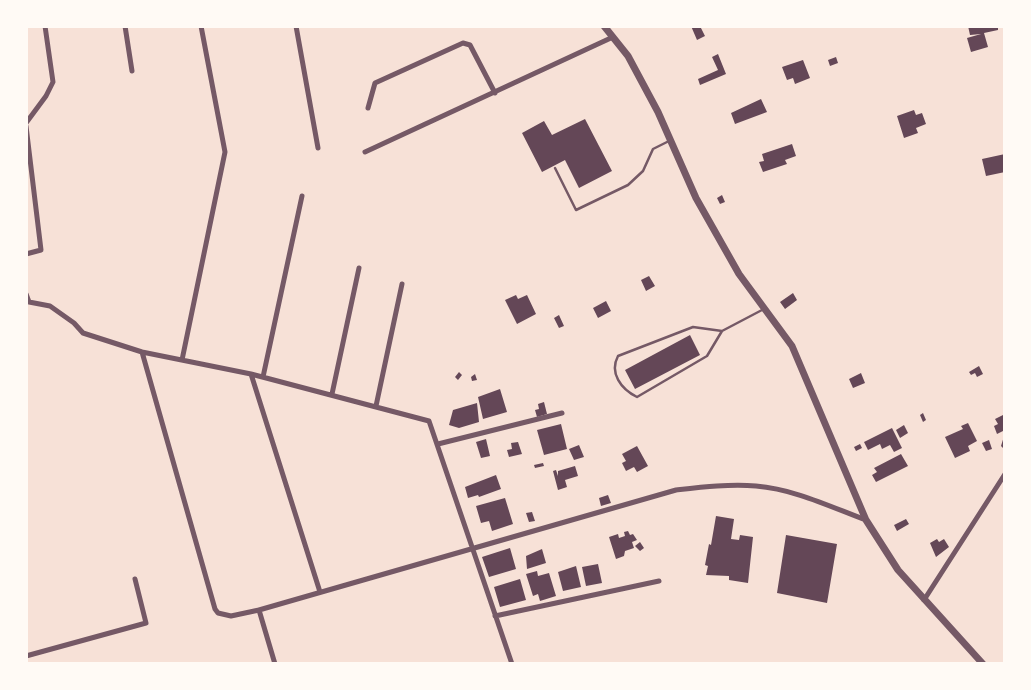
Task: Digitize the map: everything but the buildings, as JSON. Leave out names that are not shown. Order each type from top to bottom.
[{"type":"street","points":[[26,254],[41,250],[26,125],[46,96],[53,82],[45,26]]},
{"type":"street","points":[[126,26],[132,71]]},
{"type":"street","points":[[182,360],[225,152],[202,26]]},
{"type":"street","points":[[296,26],[318,148]]},
{"type":"street","points":[[604,26],[628,56],[671,140],[696,198],[739,274],[766,308],[792,346],[866,520],[898,570],[983,664]]},
{"type":"street","points":[[365,152],[613,37]]},
{"type":"street","points":[[368,108],[375,84],[463,43],[470,45],[495,93]]},
{"type":"street","points":[[264,377],[302,196]]},
{"type":"street","points":[[332,394],[359,268]]},
{"type":"street","points":[[376,406],[402,284]]},
{"type":"street","points":[[26,294],[29,302],[50,306],[74,323],[83,334],[142,352],[264,377],[425,418],[431,426],[438,444],[512,664]]},
{"type":"street","points":[[142,352],[215,609],[218,613],[231,616],[259,610],[676,490],[721,485],[758,486],[799,495],[866,520]]},
{"type":"street","points":[[251,374],[320,592]]},
{"type":"street","points":[[438,444],[562,413]]},
{"type":"street","points":[[924,600],[1005,474]]},
{"type":"street","points":[[26,656],[146,623],[135,579]]},
{"type":"street","points":[[495,616],[659,580]]},
{"type":"street","points":[[259,610],[275,664]]},
{"type":"lane","points":[[555,168],[576,210],[628,185],[643,171],[653,149],[671,140]]},
{"type":"lane","points":[[722,330],[694,326],[618,356],[614,363],[615,373],[621,384],[637,397],[707,356],[722,330],[766,308]]}]
